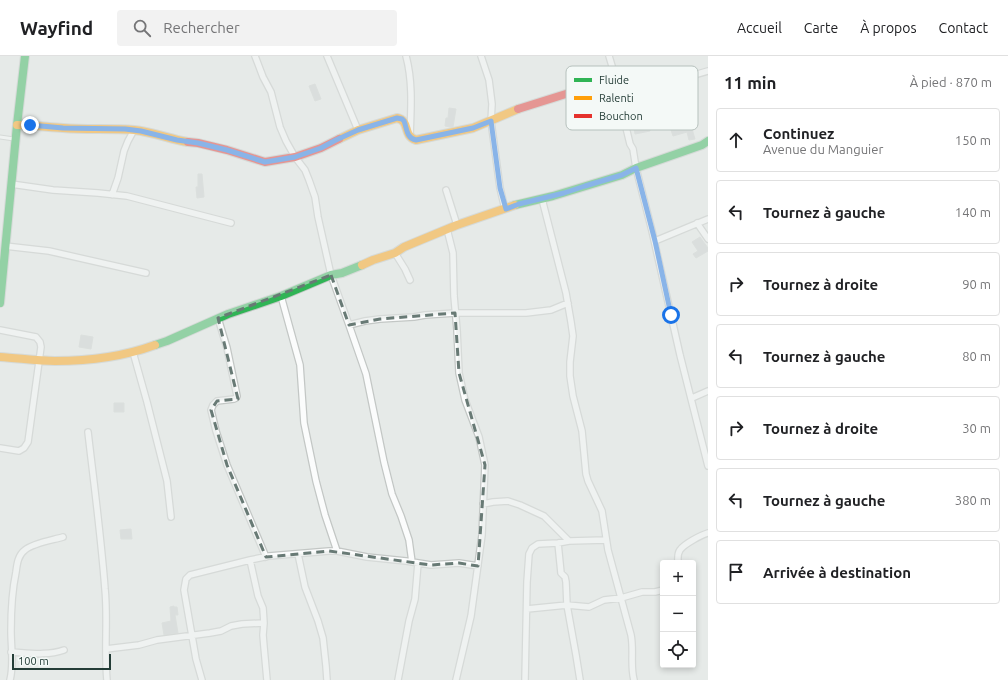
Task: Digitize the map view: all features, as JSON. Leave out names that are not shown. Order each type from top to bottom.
[{"type":"street","points":[[0,303],[25,56]]},
{"type":"street","points":[[255,56],[263,78],[271,92],[280,127],[286,141],[304,170],[315,197],[331,275],[366,374],[392,494],[401,516],[415,562],[415,599],[409,621],[398,680]]},
{"type":"street","points":[[327,56],[358,130]]},
{"type":"street","points":[[406,56],[411,86],[410,138]]},
{"type":"street","points":[[481,56],[489,80],[492,104],[491,121],[499,183],[506,209]]},
{"type":"street","points":[[698,74],[708,71]]},
{"type":"street","points":[[17,125],[134,130],[161,135],[177,140],[198,143],[263,161],[269,161],[295,157],[321,148],[358,130],[398,118],[404,121],[408,136],[416,140],[473,128],[522,107],[566,94]]},
{"type":"street","points":[[112,194],[118,178],[124,151],[134,130]]},
{"type":"street","points":[[626,130],[633,149],[636,168],[655,241],[680,355],[706,450],[708,466]]},
{"type":"street","points":[[0,357],[54,361],[85,360],[133,352],[167,342],[218,318],[310,285],[331,275],[342,273],[373,260],[395,253],[404,247],[457,225],[519,204],[542,199],[622,175],[636,168],[702,145],[708,141]]},
{"type":"street","points":[[11,184],[53,190],[127,196],[231,223]]},
{"type":"street","points":[[446,190],[457,225]]},
{"type":"street","points":[[542,199],[568,303],[573,336],[570,376],[573,396],[582,431],[586,474],[602,511],[606,540],[633,644],[632,672],[634,680]]},
{"type":"street","points":[[655,241],[708,219]]},
{"type":"street","points":[[697,224],[708,239]]},
{"type":"street","points":[[447,229],[453,254],[453,278],[459,373],[465,400],[479,437],[485,465],[482,535],[478,566],[471,616],[456,680]]},
{"type":"street","points":[[5,246],[49,252],[146,273]]},
{"type":"street","points":[[395,253],[410,280]]},
{"type":"street","points":[[281,296],[300,365],[304,423],[316,481],[337,551]]},
{"type":"street","points":[[349,325],[380,319],[425,315],[455,313],[526,313],[551,310],[568,303]]},
{"type":"street","points":[[218,318],[227,348],[237,396],[234,400],[217,401],[211,410],[227,465],[266,557]]},
{"type":"street","points":[[0,330],[36,337],[40,342],[41,347],[38,360],[28,442],[24,448],[19,451],[0,448]]},
{"type":"street","points":[[133,352],[167,481],[171,517]]},
{"type":"street","points":[[692,398],[708,391]]},
{"type":"street","points":[[88,432],[105,590],[105,662],[107,680]]},
{"type":"street","points":[[483,504],[508,501],[520,505],[544,516],[569,541]]},
{"type":"street","points":[[678,560],[680,550],[708,533]]},
{"type":"street","points":[[10,680],[12,665],[11,605],[18,559],[26,549],[63,537]]},
{"type":"street","points":[[525,680],[527,582],[529,554],[532,548],[538,544],[606,540]]},
{"type":"street","points":[[558,544],[561,573],[565,577],[566,582],[567,605],[580,680]]},
{"type":"street","points":[[202,680],[196,659],[184,590],[186,579],[190,575],[266,557],[329,551],[430,565],[459,563],[478,566]]},
{"type":"street","points":[[298,554],[305,587],[318,620],[323,638],[327,680]]},
{"type":"street","points":[[250,560],[258,596],[263,608],[267,680]]},
{"type":"street","points":[[527,609],[567,605],[589,607],[604,600],[622,598],[642,592],[660,591]]},
{"type":"street","points":[[106,649],[221,631],[232,626],[242,624],[264,623]]},
{"type":"street","points":[[11,652],[54,653],[64,650]]},
{"type":"lane","points":[[0,137],[16,140]]},
{"type":"highlighted area","points":[[331,275],[349,325],[380,319],[455,313],[459,373],[485,465],[478,566],[459,563],[431,565],[329,551],[266,557],[227,465],[211,410],[217,401],[238,399],[218,318]]},
{"type":"building","points":[[315,84],[321,99],[315,101],[309,86]]},
{"type":"building","points":[[449,108],[456,109],[453,127],[445,126]]},
{"type":"building","points":[[634,130],[650,130],[650,131],[635,134]]},
{"type":"building","points":[[671,130],[692,130],[695,139],[689,140],[687,132],[673,136]]},
{"type":"building","points":[[198,174],[202,174],[204,197],[197,198],[196,187],[198,187]]},
{"type":"building","points":[[700,237],[708,248],[708,251],[696,258],[693,254],[698,251],[692,242]]},
{"type":"building","points":[[81,335],[93,337],[91,349],[79,347]]},
{"type":"building","points":[[114,403],[124,403],[124,412],[114,412]]},
{"type":"building","points":[[131,529],[132,539],[121,539],[120,530]]},
{"type":"building","points":[[170,607],[177,607],[178,615],[175,615],[178,633],[164,635],[162,623],[171,621]]},
{"type":"traffic: fast","points":[[0,303],[25,56]]},
{"type":"traffic: fast","points":[[515,205],[553,196],[622,175],[636,168],[702,145],[708,141]]},
{"type":"traffic: fast","points":[[155,345],[228,314],[281,296],[331,275],[342,273],[362,265]]},
{"type":"traffic: slow","points":[[339,139],[358,130],[397,118],[404,122],[409,135],[416,140],[473,128],[518,109]]},
{"type":"traffic: slow","points":[[17,125],[72,129],[134,130],[188,142]]},
{"type":"traffic: slow","points":[[362,265],[395,253],[404,247],[457,225],[515,205]]},
{"type":"traffic: slow","points":[[0,357],[68,361],[119,355],[155,345]]},
{"type":"traffic: jam","points":[[518,109],[566,94]]},
{"type":"traffic: jam","points":[[188,142],[227,150],[265,162],[295,157],[321,148],[339,139]]},
{"type":"route","points":[[30,125],[63,128],[125,129],[141,131],[243,154],[265,162],[295,157],[321,148],[358,130],[397,118],[404,121],[408,136],[413,140],[473,128],[491,121],[500,188],[506,209],[622,175],[636,168],[655,241],[671,315]]}]
